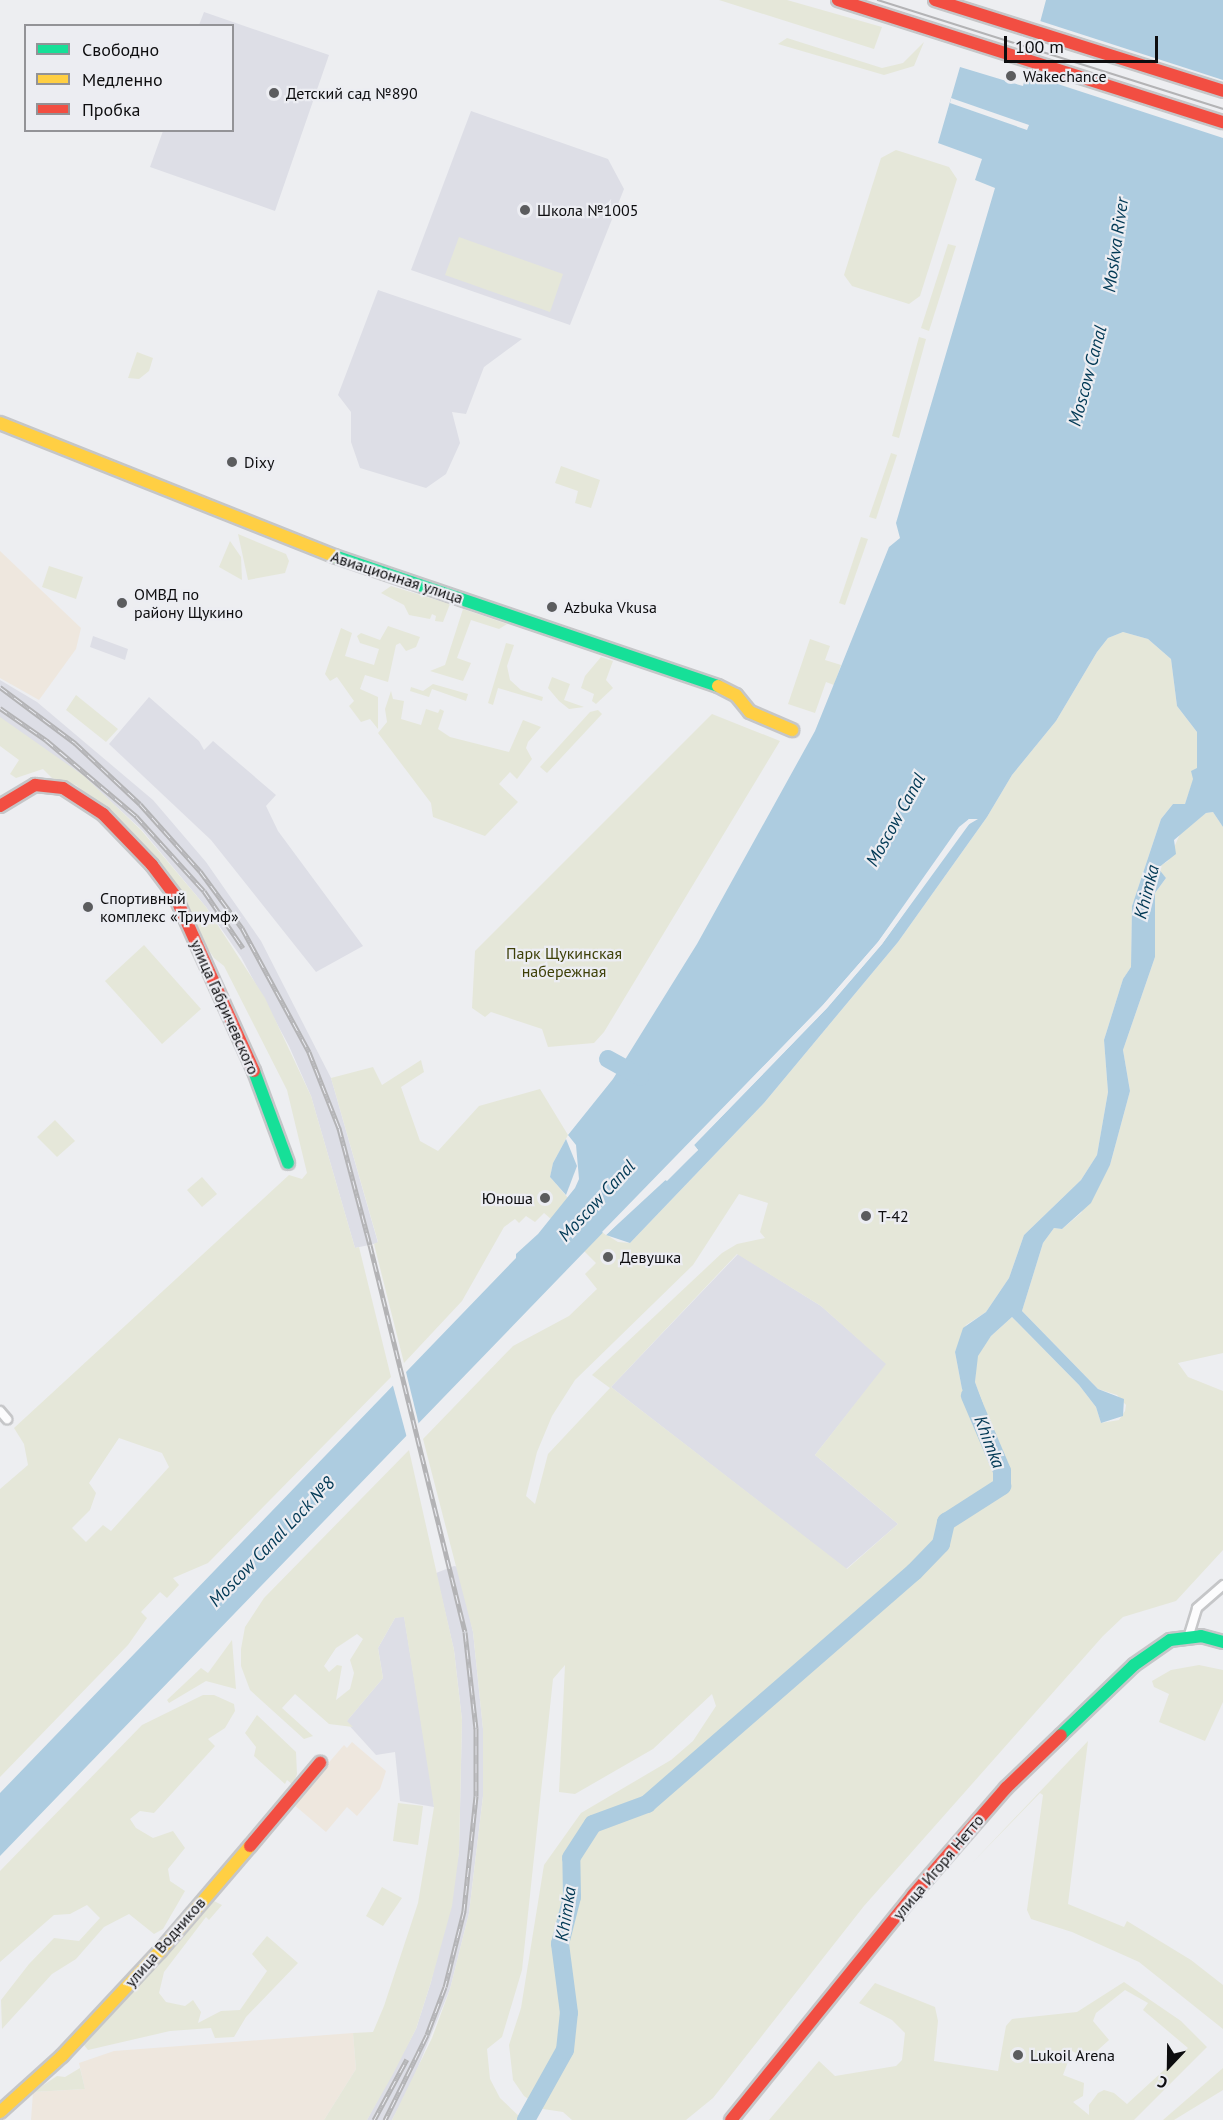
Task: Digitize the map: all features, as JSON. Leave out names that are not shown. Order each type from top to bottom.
[{"type":"street","points":[[838,0],[1223,122]]},
{"type":"street","points":[[935,0],[1223,91]]},
{"type":"street","name":"Авиационная улица","points":[[0,423],[79,452],[286,540],[723,687],[736,695],[750,712],[792,730]]},
{"type":"street","name":"улица Габричевского","points":[[0,806],[36,785],[63,788],[103,814],[152,865],[175,896],[255,1074],[288,1163]]},
{"type":"street","points":[[0,1411],[7,1419]]},
{"type":"street","points":[[1223,1585],[1197,1608],[1188,1638],[1201,1636],[1223,1642]]},
{"type":"street","name":"улица Игоря Нетто","points":[[730,2120],[913,1894],[1006,1788],[1134,1665],[1170,1640],[1188,1638]]},
{"type":"street","name":"улица Водников","points":[[0,2112],[62,2056],[152,1959],[320,1763]]},
{"type":"shaded area","name":"Детский сад №890","points":[[204,12],[329,55],[275,211],[150,167],[163,132],[234,132],[234,24],[199,24]]},
{"type":"shaded area","name":"Школа №1005","points":[[471,111],[608,159],[624,189],[570,325],[411,270]]},
{"type":"shaded area","points":[[378,290],[522,339],[484,367],[466,414],[452,412],[460,443],[446,474],[426,488],[360,468],[351,442],[351,412],[338,395]]},
{"type":"shaded area","points":[[0,551],[81,628],[76,649],[39,700],[0,678]]},
{"type":"shaded area","points":[[93,636],[128,649],[125,660],[90,647]]},
{"type":"shaded area","points":[[0,680],[37,702],[153,800],[206,862],[261,941],[331,1078],[378,1243],[355,1248],[311,1096],[289,1046],[241,957],[206,907],[142,830],[84,777],[0,729]]},
{"type":"shaded area","points":[[149,697],[199,741],[204,750],[213,741],[276,795],[266,806],[278,831],[363,946],[316,972],[211,840],[109,744]]},
{"type":"shaded area","points":[[738,1254],[821,1306],[887,1364],[815,1455],[898,1524],[846,1569],[611,1387]]},
{"type":"shaded area","points":[[454,1566],[459,1567],[473,1632],[483,1729],[483,1796],[469,1913],[450,1989],[411,2084],[392,2120],[367,2120],[416,2029],[431,1982],[459,1853],[462,1720],[454,1650],[436,1573]]},
{"type":"shaded area","points":[[404,1616],[434,1807],[400,1801],[395,1752],[376,1755],[346,1722],[383,1678],[378,1648],[395,1618]]},
{"type":"shaded area","points":[[352,1742],[386,1771],[380,1789],[357,1816],[347,1807],[326,1832],[293,1804],[344,1745],[347,1748]]},
{"type":"shaded area","points":[[353,2033],[356,2069],[324,2120],[31,2120],[33,2092],[85,2089],[79,2063],[114,2051]]},
{"type":"green space","points":[[719,0],[787,0],[882,27],[874,49]]},
{"type":"green space","points":[[787,38],[882,68],[903,63],[924,42],[914,66],[884,75],[778,44]]},
{"type":"green space","points":[[896,150],[949,167],[957,179],[920,296],[909,304],[852,286],[844,275],[881,158]]},
{"type":"green space","points":[[459,237],[563,274],[550,312],[445,275]]},
{"type":"green space","points":[[948,244],[956,246],[929,331],[921,328]]},
{"type":"green space","points":[[919,337],[926,339],[899,438],[892,436]]},
{"type":"green space","points":[[137,352],[153,358],[149,371],[139,379],[128,378]]},
{"type":"green space","points":[[891,453],[897,455],[876,519],[869,517]]},
{"type":"green space","points":[[561,466],[600,480],[591,508],[575,503],[578,491],[555,483]]},
{"type":"green space","points":[[238,534],[286,554],[289,561],[285,573],[248,580]]},
{"type":"green space","points":[[861,537],[868,539],[845,605],[839,603]]},
{"type":"green space","points":[[230,541],[241,557],[242,580],[219,567]]},
{"type":"green space","points":[[49,566],[83,577],[76,599],[42,587]]},
{"type":"green space","points":[[391,586],[450,604],[443,622],[435,621],[436,616],[432,614],[430,619],[409,615],[404,605],[381,593]]},
{"type":"green space","points":[[463,609],[507,624],[499,629],[471,620],[457,658],[471,663],[463,681],[430,671],[445,665]]},
{"type":"green space","points":[[388,626],[420,637],[416,647],[406,651],[400,643],[396,645],[388,682],[365,675],[360,689],[378,697],[378,729],[370,719],[361,722],[349,706],[354,701],[337,677],[330,681],[325,674],[341,628],[352,633],[345,656],[374,665],[379,649],[360,643],[357,636],[361,633],[380,640]]},
{"type":"green space","points":[[1123,632],[1148,639],[1171,659],[1177,706],[1197,732],[1197,769],[1185,804],[1173,804],[1161,819],[1132,906],[1131,967],[1123,979],[1104,1040],[1108,1092],[1097,1155],[1081,1180],[1024,1235],[1009,1278],[986,1312],[966,1325],[955,1352],[962,1389],[983,1404],[975,1382],[977,1356],[991,1336],[1012,1317],[1079,1385],[1096,1407],[1101,1423],[1119,1420],[1125,1411],[1126,1405],[1117,1395],[1098,1389],[1022,1311],[1043,1243],[1054,1228],[1062,1229],[1081,1213],[1110,1165],[1130,1091],[1123,1050],[1155,957],[1155,893],[1166,878],[1157,868],[1168,861],[1180,834],[1206,813],[1213,812],[1223,827],[1223,1353],[1178,1363],[1188,1377],[1223,1391],[1223,1550],[1176,1601],[1123,1617],[1103,1636],[864,1906],[713,2098],[686,2120],[572,2120],[563,2112],[543,2109],[524,2096],[513,2080],[509,2045],[521,2008],[544,1865],[581,1813],[671,1760],[693,1741],[716,1706],[712,1694],[653,1749],[575,1794],[559,1792],[565,1665],[553,1679],[522,1970],[502,2037],[487,2049],[490,2079],[500,2098],[523,2120],[392,2120],[432,2038],[450,1989],[469,1913],[483,1796],[483,1729],[473,1632],[423,1439],[513,1346],[569,1316],[597,1289],[585,1274],[596,1263],[584,1251],[602,1232],[618,1242],[630,1243],[764,1103],[898,942],[987,817],[1012,775],[1056,721],[1097,652],[1108,638]],"holes":[[[739,1194],[768,1203],[760,1232],[765,1238],[737,1244],[722,1253],[592,1375],[610,1388],[548,1454],[535,1504],[526,1496],[537,1452],[552,1416],[575,1380],[693,1265]],[[737,1254],[821,1306],[886,1364],[815,1455],[898,1524],[847,1569],[611,1387]]]},
{"type":"green space","points":[[810,639],[830,646],[825,660],[841,665],[834,685],[826,682],[815,713],[788,704]]},
{"type":"green space","points":[[506,643],[514,645],[507,666],[510,680],[521,690],[543,697],[542,701],[498,688],[493,705],[488,703]]},
{"type":"green space","points":[[601,657],[613,661],[606,680],[613,688],[596,704],[592,701],[594,694],[581,688],[585,676]]},
{"type":"green space","points":[[552,677],[570,684],[564,700],[584,707],[569,709],[559,701],[548,688]]},
{"type":"green space","points":[[433,684],[468,694],[466,701],[432,689],[429,697],[410,691],[411,687],[423,691]]},
{"type":"green space","points":[[391,691],[393,699],[404,701],[401,719],[421,725],[426,709],[438,713],[440,709],[444,711],[438,729],[450,737],[509,752],[523,720],[541,727],[528,742],[526,748],[532,759],[517,779],[510,772],[499,784],[518,802],[485,836],[433,817],[431,803],[378,733],[387,722],[385,709]]},
{"type":"green space","points":[[76,695],[118,729],[106,742],[66,710]]},
{"type":"green space","points":[[598,710],[602,714],[547,773],[540,767],[590,712]]},
{"type":"green space","name":"Парк Щукинская набережная","points":[[712,714],[780,741],[604,1032],[594,1043],[548,1047],[542,1029],[491,1012],[485,1017],[472,1008],[475,951]]},
{"type":"green space","points":[[0,717],[84,776],[141,830],[206,907],[265,998],[311,1096],[355,1248],[359,1247],[391,1377],[208,1563],[173,1578],[179,1585],[167,1598],[160,1592],[141,1612],[147,1618],[128,1645],[0,1777],[0,1489],[28,1465],[24,1444],[14,1428],[289,1175],[302,1179],[307,1173],[287,1090],[224,966],[214,958],[143,849],[76,785],[52,778],[43,769],[16,778],[10,774],[19,760],[0,746]],"holes":[[[119,1438],[162,1453],[169,1467],[111,1531],[103,1525],[86,1542],[72,1528],[90,1510],[96,1493],[89,1483]]]},
{"type":"green space","points":[[144,945],[201,1009],[162,1044],[105,981]]},
{"type":"green space","points":[[421,1060],[424,1072],[401,1087],[420,1141],[438,1151],[479,1106],[540,1089],[568,1135],[553,1163],[550,1177],[568,1198],[551,1219],[544,1213],[535,1222],[526,1216],[519,1223],[515,1219],[504,1227],[462,1301],[404,1363],[374,1244],[378,1242],[331,1078],[373,1067],[382,1085]]},
{"type":"green space","points":[[55,1120],[75,1141],[57,1157],[37,1137]]},
{"type":"green space","points":[[202,1177],[217,1194],[202,1207],[187,1190]]},
{"type":"green space","points":[[409,1450],[454,1650],[462,1720],[459,1853],[452,1906],[416,2029],[367,2120],[324,2120],[356,2069],[353,2033],[373,2032],[384,2006],[418,1903],[434,1807],[404,1617],[395,1618],[378,1648],[383,1678],[347,1721],[353,1727],[329,1724],[295,1694],[282,1708],[313,1736],[304,1739],[250,1690],[241,1666],[245,1627],[264,1598]],"holes":[[[357,1634],[363,1639],[350,1660],[354,1673],[350,1689],[336,1700],[342,1666],[337,1665],[329,1672],[324,1666],[336,1648]]]},
{"type":"green space","points":[[232,1640],[236,1689],[206,1681],[169,1703],[167,1700],[201,1668],[208,1673]]},
{"type":"green space","points":[[1199,1665],[1223,1670],[1223,1702],[1205,1741],[1159,1722],[1169,1694],[1154,1687],[1152,1681],[1171,1670]]},
{"type":"green space","points":[[203,1695],[214,1695],[234,1704],[235,1711],[225,1728],[208,1739],[215,1746],[154,1813],[140,1811],[130,1819],[136,1828],[153,1838],[173,1831],[185,1848],[168,1869],[170,1881],[185,1891],[163,1929],[154,1934],[129,1914],[104,1927],[76,1959],[52,1974],[2,2029],[1,2000],[29,1964],[54,1938],[79,1941],[100,1918],[87,1905],[70,1914],[54,1915],[0,1962],[0,1871],[142,1725]]},
{"type":"green space","points":[[257,1715],[296,1752],[297,1774],[293,1785],[287,1780],[285,1784],[254,1756],[256,1747],[245,1733]]},
{"type":"green space","points":[[1088,1741],[1068,1904],[1124,1927],[1127,1921],[1191,1960],[1223,1985],[1223,2029],[1139,1962],[1072,1932],[1031,1919],[1027,1910],[1043,1795],[1040,1793],[972,1863]]},
{"type":"green space","points":[[398,1803],[423,1806],[418,1845],[393,1841]]},
{"type":"green space","points":[[382,1887],[402,1898],[383,1926],[366,1916]]},
{"type":"green space","points":[[210,1899],[222,1905],[209,1920],[206,1917],[164,1972],[159,1993],[166,2002],[185,2006],[193,2000],[201,2012],[198,2023],[221,2011],[240,2010],[267,1971],[252,1954],[267,1936],[298,1963],[246,2017],[234,2037],[215,2038],[211,2028],[170,2031],[88,2050],[84,2045],[88,2033]]},
{"type":"green space","name":"Lukoil Arena","points":[[1124,1982],[1181,2021],[1207,2047],[1134,2120],[769,2120],[819,2061],[835,2076],[896,2066],[902,2060],[905,2033],[892,2020],[859,2003],[875,1983],[935,2007],[938,2021],[934,2061],[998,2071],[1006,2026],[1012,2019],[1077,2012]],"holes":[[[1125,1990],[1148,2003],[1143,2010],[1188,2048],[1127,2104],[1114,2093],[1104,2090],[1098,2093],[1089,2105],[1089,2115],[1073,2102],[1083,2096],[1084,2083],[1063,2075],[1072,2051],[1088,2059],[1109,2040],[1093,2021],[1096,2013]]]},
{"type":"green space","points":[[80,2068],[85,2089],[33,2092],[57,2076],[65,2077]]},
{"type":"green space","points":[[1223,2068],[1223,2090],[1174,2120],[1163,2120]]},
{"type":"water","points":[[1046,0],[1223,0],[1223,827],[1213,812],[1206,813],[1174,840],[1176,854],[1158,868],[1166,878],[1155,893],[1155,957],[1123,1050],[1130,1091],[1110,1165],[1091,1203],[1062,1229],[1054,1228],[1043,1243],[1022,1311],[1098,1389],[1124,1399],[1123,1416],[1101,1423],[1096,1407],[1079,1385],[1012,1317],[991,1336],[978,1356],[975,1382],[983,1404],[982,1413],[977,1417],[962,1389],[955,1352],[963,1328],[986,1312],[1009,1278],[1024,1235],[1081,1180],[1097,1155],[1108,1092],[1104,1040],[1123,979],[1131,967],[1132,906],[1161,819],[1173,804],[1185,804],[1193,779],[1191,771],[1197,768],[1197,732],[1177,706],[1171,659],[1148,639],[1123,632],[1108,638],[1097,652],[1056,721],[1012,775],[987,817],[898,942],[764,1103],[630,1243],[606,1235],[698,1150],[694,1145],[827,1008],[882,944],[970,823],[969,819],[878,942],[823,1005],[0,1856],[0,1793],[516,1258],[516,1254],[538,1234],[575,1188],[579,1179],[576,1145],[568,1135],[613,1079],[697,944],[815,731],[889,547],[900,538],[896,523],[995,188],[975,180],[982,159],[938,143],[960,67],[1023,86]]},
{"type":"water","points":[[566,1139],[577,1166],[566,1195],[550,1177],[553,1163]]},
{"type":"pier","points":[[1037,20],[1223,80],[1223,138],[1024,73]]},
{"type":"pier","points":[[951,98],[1029,125],[1027,130],[950,103]]},
{"type":"pier","points":[[969,819],[978,819],[966,826],[882,944],[827,1008],[694,1145],[698,1150],[667,1181],[663,1179],[606,1235],[602,1232],[823,1005],[878,942],[959,827]]},
{"type":"pier","points":[[405,1368],[419,1425],[407,1438],[392,1382]]},
{"type":"waterway","points":[[608,1059],[640,1077]]},
{"type":"waterway","name":"Khimka","points":[[526,2120],[565,2050],[569,2013],[560,1944],[572,1897],[571,1858],[593,1824],[647,1804],[914,1572],[941,1544],[946,1522],[1002,1486],[1002,1471],[970,1396]]},
{"type":"tram line","points":[[878,0],[1223,109]]},
{"type":"railway","points":[[0,687],[75,743],[140,804],[200,871],[242,928],[309,1052],[339,1128],[465,1632],[476,1728],[476,1796],[464,1911],[445,1987],[427,2035],[385,2120]]},
{"type":"railway","points":[[0,708],[46,740],[136,816],[204,891],[243,948]]},
{"type":"railway","points":[[374,2120],[407,2059]]},
{"type":"traffic: fast","points":[[334,556],[718,686]]},
{"type":"traffic: fast","points":[[254,1071],[288,1163]]},
{"type":"traffic: fast","points":[[1061,1735],[1134,1665],[1170,1640],[1201,1636],[1223,1642]]},
{"type":"traffic: slow","points":[[0,423],[334,556]]},
{"type":"traffic: slow","points":[[718,686],[736,695],[750,712],[792,730]]},
{"type":"traffic: slow","points":[[0,2112],[62,2056],[160,1951],[250,1846]]},
{"type":"traffic: jam","points":[[838,0],[1223,122]]},
{"type":"traffic: jam","points":[[935,0],[1223,91]]},
{"type":"traffic: jam","points":[[0,806],[35,785],[63,788],[103,814],[152,865],[175,896],[254,1071]]},
{"type":"traffic: jam","points":[[731,2120],[913,1895],[1006,1788],[1061,1735]]},
{"type":"traffic: jam","points":[[250,1846],[320,1763]]},
{"type":"place","name":"Wakechance","points":[[1011,76]]},
{"type":"place","name":"Детский сад №890","points":[[274,93]]},
{"type":"place","name":"Школа №1005","points":[[525,210]]},
{"type":"place","name":"Dixy","points":[[232,462]]},
{"type":"place","name":"ОМВД по району Щукино","points":[[122,603]]},
{"type":"place","name":"Azbuka Vkusa","points":[[552,607]]},
{"type":"place","name":"Спортивный комплекс «Триумф»","points":[[88,907]]},
{"type":"place","name":"Юноша","points":[[545,1198]]},
{"type":"place","name":"Т-42","points":[[866,1216]]},
{"type":"place","name":"Девушка","points":[[608,1257]]},
{"type":"place","name":"Lukoil Arena","points":[[1018,2055]]},
{"type":"water label","name":"Moskva River","points":[[1116,245]]},
{"type":"water label","name":"Moscow Canal","points":[[1088,376]]},
{"type":"water label","name":"Moscow Canal","points":[[896,820]]},
{"type":"water label","name":"Moscow Canal","points":[[597,1201]]},
{"type":"water label","name":"Moscow Canal Lock №8","points":[[272,1542]]}]
